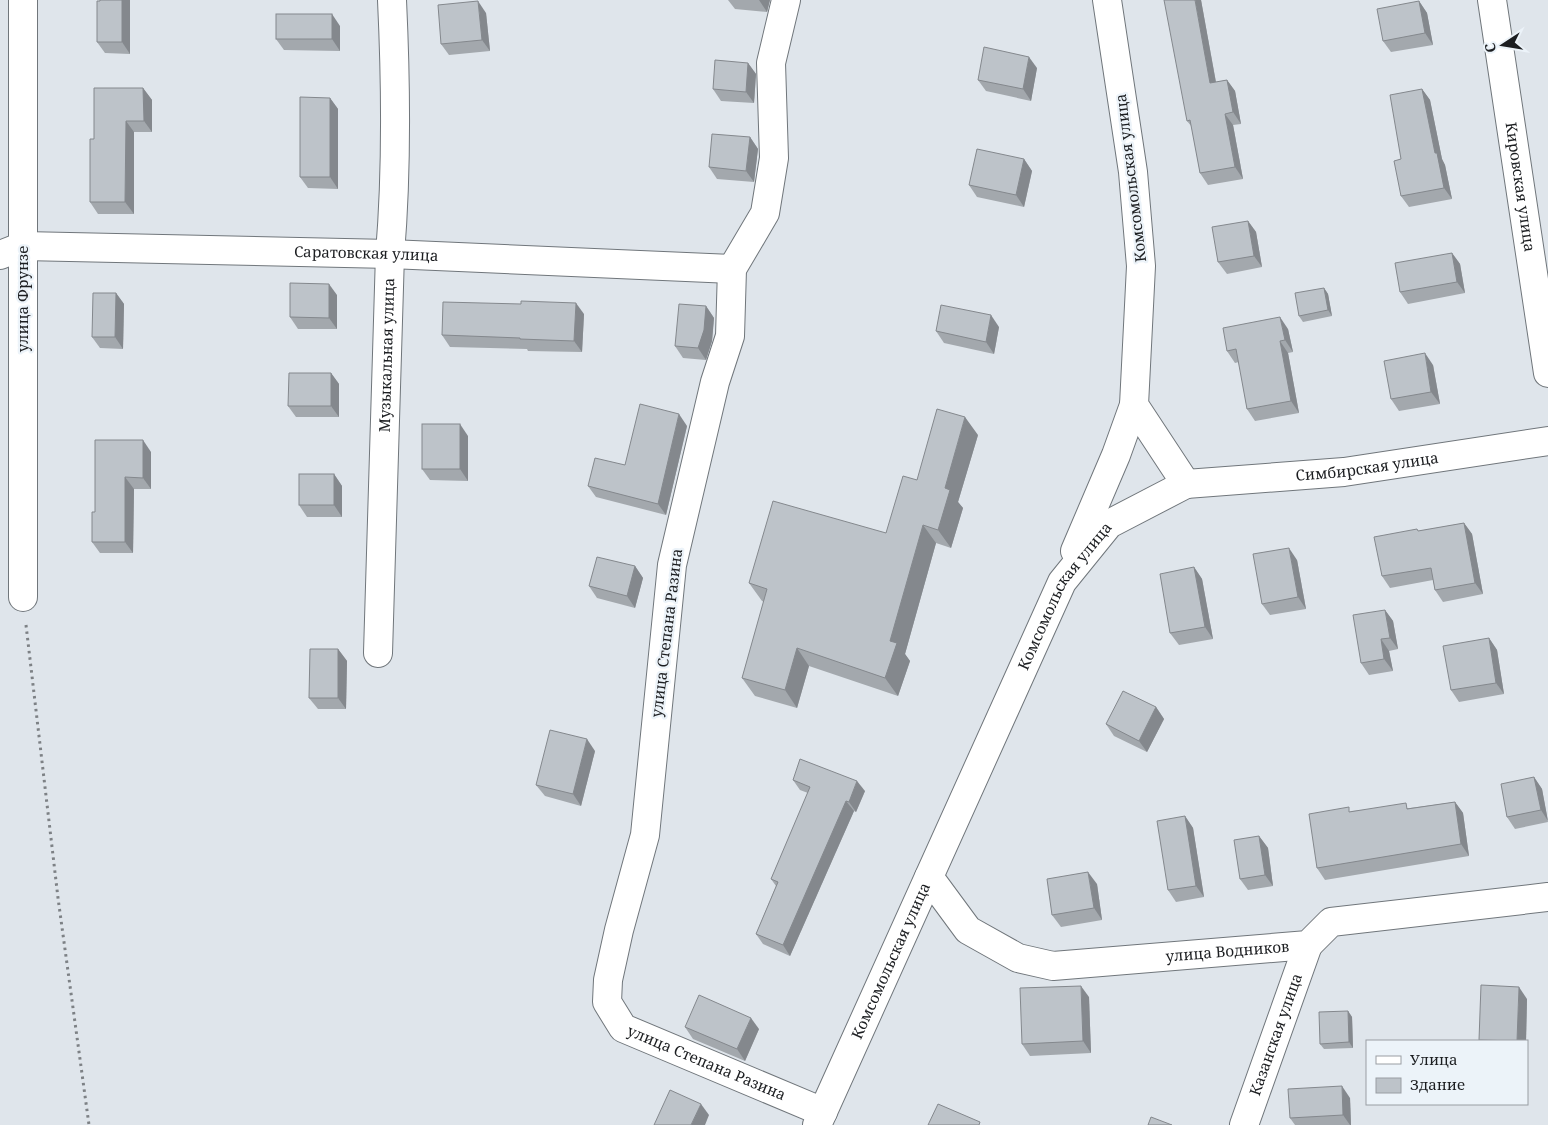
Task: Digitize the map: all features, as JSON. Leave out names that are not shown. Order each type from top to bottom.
[{"type":"street","name":"улица Фрунзе","points":[[23,0],[11,250],[23,597]]},
{"type":"street","name":"Музыкальная улица","points":[[378,653],[390,254],[394,211],[395,70],[392,0]]},
{"type":"street","name":"улица Степана Разина","points":[[786,0],[771,62],[774,158],[765,213],[732,268],[730,336],[715,382],[672,565],[645,835],[619,930],[608,980],[607,1002],[623,1028],[820,1119]]},
{"type":"street","name":"Комсомольская улица","points":[[820,1119],[1062,582],[1116,455],[1134,404],[1141,266],[1133,172],[1107,0]]},
{"type":"street","name":"Кировская улица","points":[[1492,0],[1548,373]]},
{"type":"street","name":"Саратовская улица","points":[[11,250],[390,254],[732,268]]},
{"type":"street","points":[[1134,404],[1186,484]]},
{"type":"street","name":"Симбирская улица","points":[[1186,484],[1344,472],[1548,441]]},
{"type":"street","name":"Комсомольская улица","points":[[1062,582],[1109,524],[1186,484]]},
{"type":"street","name":"улица Водников","points":[[929,878],[968,930],[1018,958],[1053,966],[1308,945],[1331,922],[1548,897]]},
{"type":"street","name":"Казанская улица","points":[[1244,1125],[1308,945]]},
{"type":"path","points":[[23,597],[58,898],[89,1125]]},
{"type":"building","points":[[122,0],[122,42],[97,42],[97,1]]},
{"type":"building","points":[[1164,0],[1195,0],[1210,83],[1227,80],[1233,112],[1225,114],[1235,167],[1200,173],[1190,120],[1187,121]]},
{"type":"building","points":[[478,1],[482,40],[441,44],[438,5]]},
{"type":"building","points":[[1419,1],[1425,33],[1383,41],[1377,9]]},
{"type":"building","points":[[276,14],[332,14],[332,39],[276,39]]},
{"type":"building","points":[[984,47],[1029,57],[1023,89],[978,80]]},
{"type":"building","points":[[715,60],[748,63],[746,92],[713,89]]},
{"type":"building","points":[[94,88],[143,88],[144,121],[126,121],[125,202],[90,202],[90,139],[94,139]]},
{"type":"building","points":[[1422,89],[1444,188],[1401,196],[1394,161],[1401,159],[1390,95]]},
{"type":"building","points":[[300,97],[330,98],[330,177],[300,177]]},
{"type":"building","points":[[712,134],[750,137],[746,171],[709,167]]},
{"type":"building","points":[[977,149],[1024,159],[1016,195],[969,185]]},
{"type":"building","points":[[1248,221],[1254,256],[1218,262],[1212,227]]},
{"type":"building","points":[[1452,253],[1457,282],[1400,292],[1395,263]]},
{"type":"building","points":[[290,283],[329,284],[329,318],[290,317]]},
{"type":"building","points":[[1324,288],[1328,310],[1299,316],[1295,293]]},
{"type":"building","points":[[93,293],[116,293],[115,337],[92,337]]},
{"type":"building","points":[[521,301],[576,303],[574,341],[442,335],[443,302],[521,304]]},
{"type":"building","points":[[679,304],[706,306],[704,330],[698,348],[675,346]]},
{"type":"building","points":[[941,305],[991,315],[986,342],[936,331]]},
{"type":"building","points":[[1280,317],[1285,340],[1280,341],[1291,401],[1247,409],[1236,349],[1227,351],[1223,328]]},
{"type":"building","points":[[1425,353],[1431,392],[1391,399],[1384,361]]},
{"type":"building","points":[[289,373],[331,373],[331,406],[288,406]]},
{"type":"building","points":[[640,404],[679,414],[658,504],[588,486],[595,458],[625,465]]},
{"type":"building","points":[[937,409],[965,417],[945,488],[950,490],[938,530],[923,525],[890,641],[897,643],[885,678],[797,648],[785,690],[742,678],[767,589],[749,583],[773,501],[886,533],[903,476],[917,480]]},
{"type":"building","points":[[422,424],[460,424],[460,469],[422,469]]},
{"type":"building","points":[[95,440],[143,440],[143,478],[125,477],[125,542],[92,542],[92,512],[95,512]]},
{"type":"building","points":[[299,474],[334,474],[334,505],[299,505]]},
{"type":"building","points":[[1464,523],[1475,583],[1435,590],[1431,568],[1382,576],[1374,537]]},
{"type":"building","points":[[1289,548],[1298,597],[1262,604],[1253,554]]},
{"type":"building","points":[[597,557],[635,566],[627,596],[589,586]]},
{"type":"building","points":[[1194,567],[1205,627],[1170,633],[1160,574]]},
{"type":"building","points":[[1385,610],[1390,638],[1381,639],[1384,659],[1361,663],[1353,615]]},
{"type":"building","points":[[1489,638],[1496,683],[1451,690],[1443,646]]},
{"type":"building","points":[[310,649],[338,649],[338,698],[309,698]]},
{"type":"building","points":[[1123,691],[1156,707],[1139,741],[1106,724]]},
{"type":"building","points":[[550,730],[587,739],[573,794],[536,785]]},
{"type":"building","points":[[800,759],[857,781],[849,802],[846,801],[783,945],[756,934],[778,882],[771,879],[810,787],[793,780]]},
{"type":"building","points":[[1534,777],[1541,810],[1507,817],[1501,784]]},
{"type":"building","points":[[1455,802],[1461,844],[1317,868],[1309,814],[1349,807],[1349,812],[1406,803],[1407,809]]},
{"type":"building","points":[[1185,816],[1196,886],[1168,890],[1157,821]]},
{"type":"building","points":[[1259,836],[1265,875],[1240,879],[1234,840]]},
{"type":"building","points":[[1088,872],[1094,908],[1052,915],[1047,879]]},
{"type":"building","points":[[1481,985],[1519,987],[1517,1040],[1479,1040]]},
{"type":"building","points":[[1081,986],[1083,1041],[1022,1044],[1020,988]]},
{"type":"building","points":[[699,995],[751,1018],[737,1049],[685,1027]]},
{"type":"building","points":[[1348,1011],[1349,1042],[1320,1044],[1319,1012]]},
{"type":"building","points":[[1342,1086],[1343,1115],[1290,1118],[1288,1089]]},
{"type":"building","points":[[670,1090],[701,1104],[691,1125],[654,1125]]},
{"type":"building","points":[[938,1104],[980,1122],[979,1125],[928,1125]]},
{"type":"building","points":[[1151,1117],[1172,1125],[1148,1125]]}]
